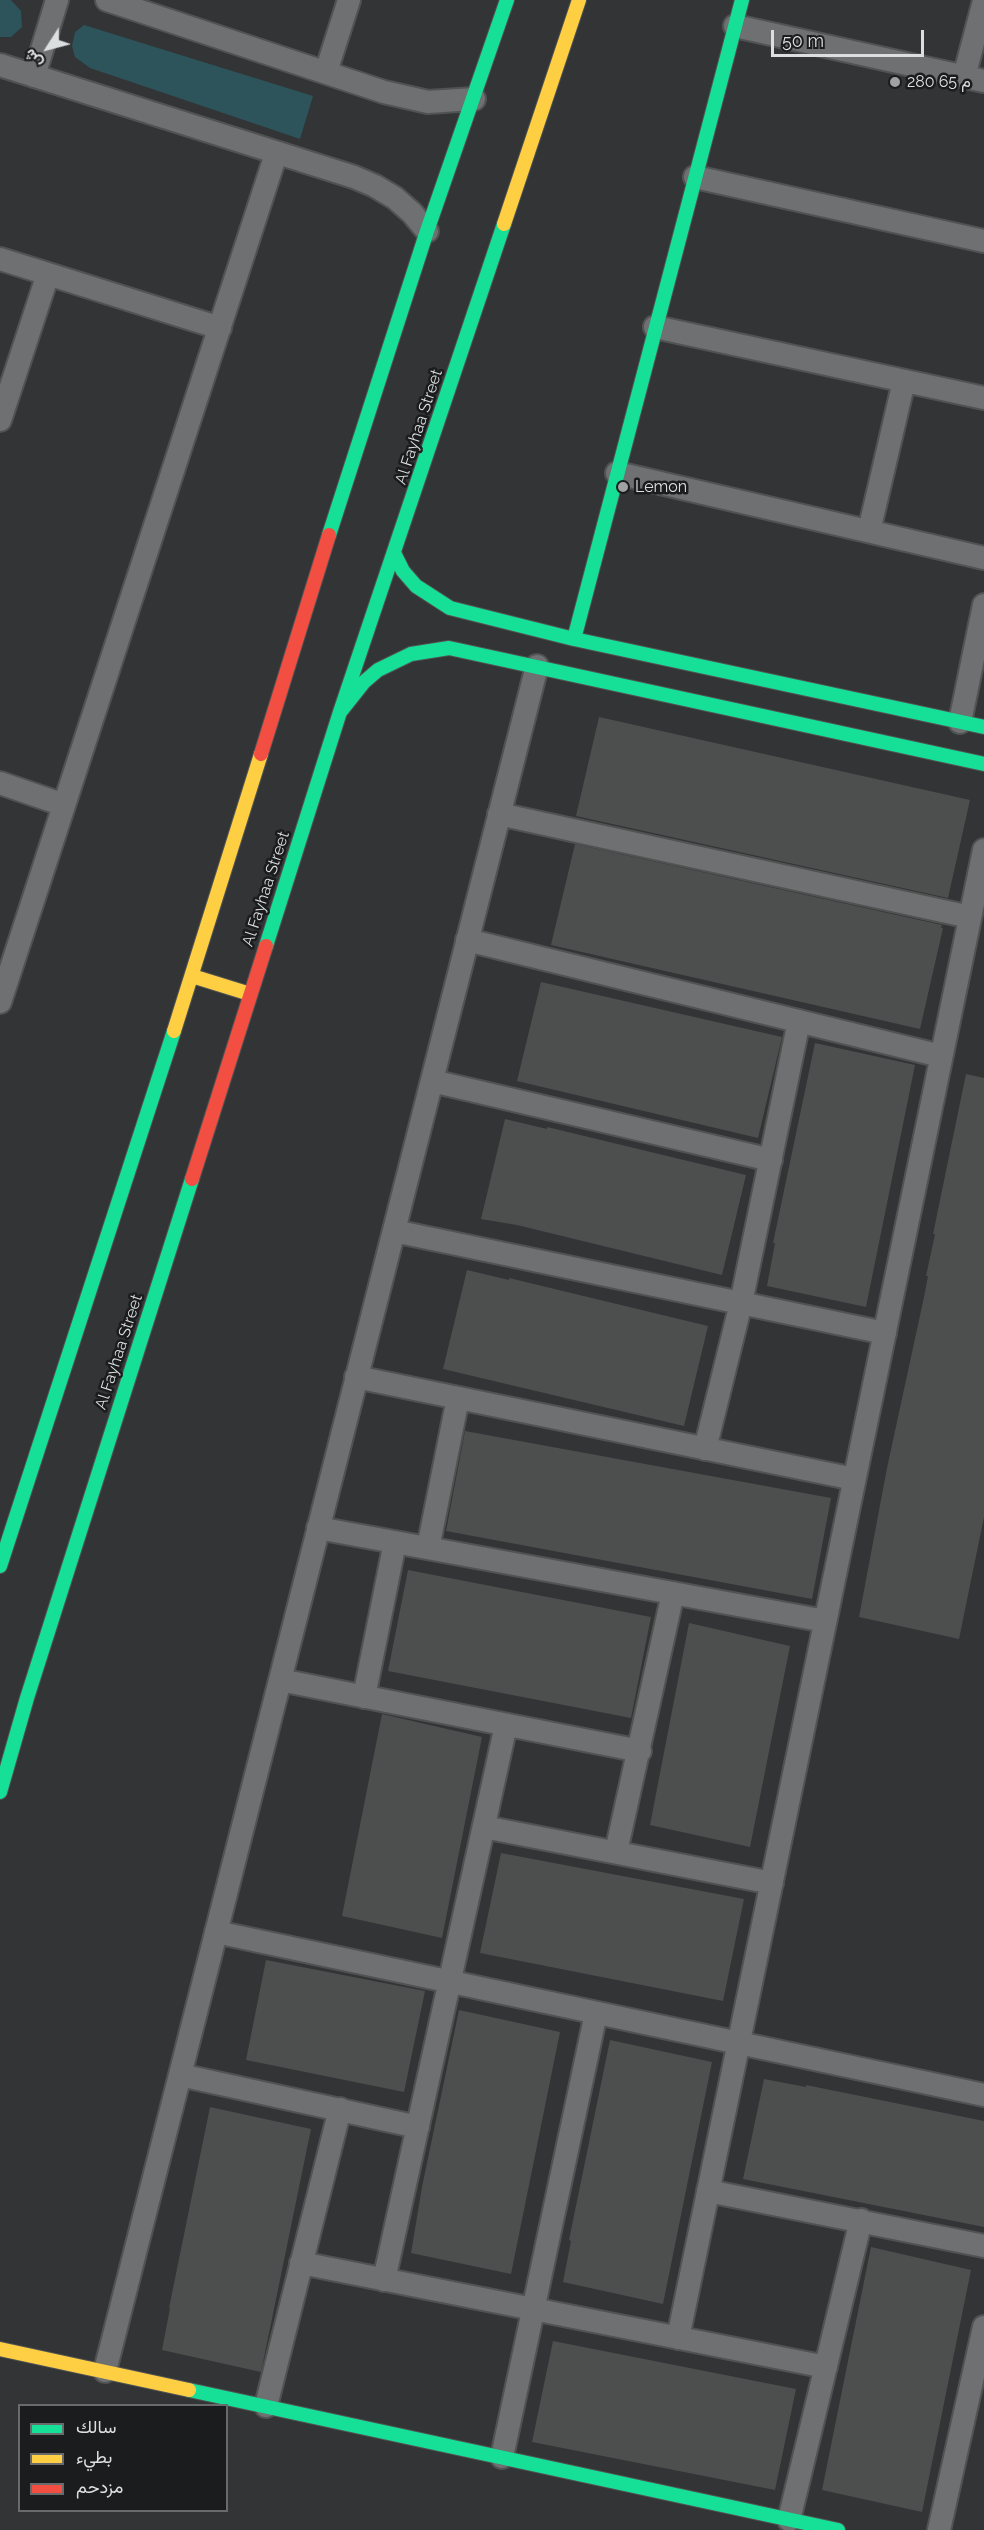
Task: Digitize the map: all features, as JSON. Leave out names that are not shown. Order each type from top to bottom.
[{"type":"main road","points":[[0,1566],[192,976],[309,595],[428,231],[507,0]]},
{"type":"main road","name":"Al Fayhaa Street","points":[[0,1792],[27,1698],[340,712],[579,0]]},
{"type":"main road","points":[[574,639],[742,0]]},
{"type":"main road","points":[[394,553],[416,586],[450,608],[574,639],[828,712],[984,764]]},
{"type":"main road","points":[[340,712],[364,682],[378,670],[394,661],[421,652],[449,648],[537,666],[828,712],[960,722],[984,728]]},
{"type":"main road","points":[[192,976],[250,994]]},
{"type":"main road","points":[[0,2349],[838,2530]]},
{"type":"street","points":[[34,76],[57,0]]},
{"type":"street","points":[[107,0],[384,92],[428,102],[474,99]]},
{"type":"street","points":[[326,72],[349,0]]},
{"type":"street","points":[[735,26],[974,79],[984,1]]},
{"type":"street","points":[[0,65],[375,186],[395,198],[428,231]]},
{"type":"street","points":[[0,1002],[8,952],[64,805],[276,154]]},
{"type":"street","points":[[695,177],[984,241]]},
{"type":"street","points":[[0,259],[220,328]]},
{"type":"street","points":[[0,420],[48,274]]},
{"type":"street","points":[[656,327],[984,398]]},
{"type":"street","points":[[869,531],[904,381]]},
{"type":"street","points":[[617,474],[984,558]]},
{"type":"street","points":[[960,722],[984,605]]},
{"type":"street","points":[[105,2371],[537,666]]},
{"type":"street","points":[[0,783],[64,805]]},
{"type":"street","points":[[499,814],[970,917]]},
{"type":"street","points":[[678,2338],[984,850]]},
{"type":"street","points":[[467,940],[941,1056]]},
{"type":"street","points":[[705,1449],[741,1303],[799,1021]]},
{"type":"street","points":[[432,1081],[771,1160]]},
{"type":"street","points":[[394,1231],[885,1333]]},
{"type":"street","points":[[356,1377],[855,1479]]},
{"type":"street","points":[[428,1548],[458,1398]]},
{"type":"street","points":[[318,1528],[825,1621]]},
{"type":"street","points":[[364,1697],[395,1542]]},
{"type":"street","points":[[616,1852],[673,1593]]},
{"type":"street","points":[[280,1680],[640,1751]]},
{"type":"street","points":[[384,2280],[506,1725]]},
{"type":"street","points":[[484,1827],[772,1883]]},
{"type":"street","points":[[216,1932],[984,2095]]},
{"type":"street","points":[[502,2457],[596,2013]]},
{"type":"street","points":[[180,2075],[418,2127]]},
{"type":"street","points":[[266,2406],[340,2109]]},
{"type":"street","points":[[708,2192],[861,2220],[984,2246]]},
{"type":"street","points":[[789,2520],[861,2220]]},
{"type":"street","points":[[301,2263],[826,2367]]},
{"type":"street","points":[[939,2530],[977,2394],[984,2327]]},
{"type":"shaded area","points":[[0,0],[11,0],[21,11],[22,27],[11,37],[0,37]]},
{"type":"shaded area","points":[[84,25],[313,96],[300,139],[90,68],[75,57],[72,46],[75,32]]},
{"type":"building","points":[[599,717],[970,800],[948,898],[576,816]]},
{"type":"building","points":[[575,844],[942,925],[920,1029],[551,945]]},
{"type":"building","points":[[541,982],[782,1037],[758,1138],[517,1081]]},
{"type":"building","points":[[815,1043],[915,1065],[866,1307],[767,1286],[775,1243],[773,1243]]},
{"type":"building","points":[[966,1074],[984,1078],[984,1517],[959,1639],[859,1617],[887,1468],[924,1297],[935,1234],[933,1234]]},
{"type":"building","points":[[505,1119],[746,1175],[722,1275],[517,1225],[481,1219]]},
{"type":"building","points":[[467,1270],[708,1326],[684,1426],[443,1369]]},
{"type":"building","points":[[465,1431],[831,1498],[812,1599],[446,1531]]},
{"type":"building","points":[[408,1570],[651,1617],[631,1718],[388,1671]]},
{"type":"building","points":[[689,1623],[790,1646],[750,1847],[650,1825]]},
{"type":"building","points":[[382,1714],[482,1737],[442,1938],[342,1916]]},
{"type":"building","points":[[501,1853],[744,1899],[723,2001],[480,1953]]},
{"type":"building","points":[[266,1960],[425,1991],[404,2092],[246,2060]]},
{"type":"building","points":[[459,2010],[560,2032],[511,2274],[411,2253],[422,2187]]},
{"type":"building","points":[[610,2040],[712,2062],[663,2304],[563,2282],[571,2241],[569,2240]]},
{"type":"building","points":[[764,2079],[806,2087],[806,2085],[984,2121],[984,2227],[743,2179]]},
{"type":"building","points":[[210,2107],[311,2129],[261,2372],[162,2350]]},
{"type":"building","points":[[871,2247],[971,2270],[922,2512],[822,2490]]},
{"type":"building","points":[[553,2341],[796,2389],[775,2490],[532,2442]]},
{"type":"traffic: fast","points":[[329,535],[427,231],[507,0]]},
{"type":"traffic: fast","points":[[574,639],[742,0]]},
{"type":"traffic: fast","points":[[266,946],[340,712],[504,224]]},
{"type":"traffic: fast","points":[[394,553],[403,571],[416,586],[450,608],[574,639],[984,727]]},
{"type":"traffic: fast","points":[[341,711],[364,682],[378,670],[411,654],[449,648],[984,764]]},
{"type":"traffic: fast","points":[[0,1566],[174,1031]]},
{"type":"traffic: fast","points":[[0,1792],[27,1698],[192,1179]]},
{"type":"traffic: fast","points":[[189,2390],[838,2530]]},
{"type":"traffic: slow","points":[[504,224],[579,0]]},
{"type":"traffic: slow","points":[[174,1031],[261,754]]},
{"type":"traffic: slow","points":[[192,976],[250,994]]},
{"type":"traffic: slow","points":[[0,2349],[189,2390]]},
{"type":"traffic: jam","points":[[261,754],[329,535]]},
{"type":"traffic: jam","points":[[192,1179],[266,946]]},
{"type":"place","name":"280 م 65","points":[[895,82]]},
{"type":"place","name":"Lemon","points":[[623,487]]}]
